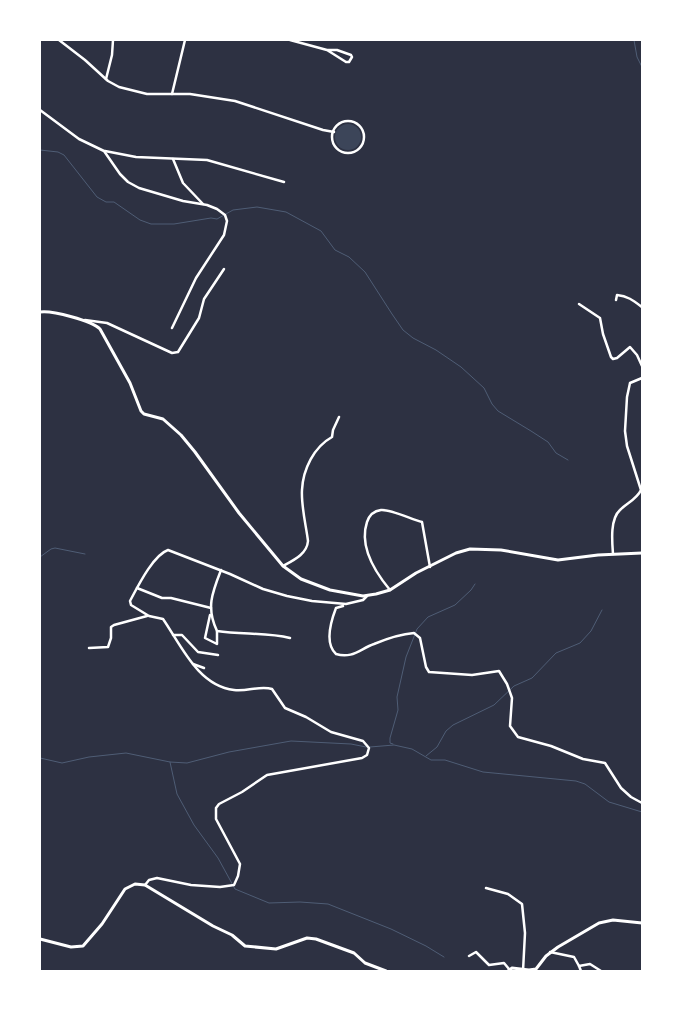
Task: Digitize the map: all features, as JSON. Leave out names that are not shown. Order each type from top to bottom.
[{"type":"street","points":[[60,40],[106,79],[119,87],[147,94],[190,94],[236,101],[334,132]]},
{"type":"street","points":[[106,79],[112,56],[113,40]]},
{"type":"street","points":[[172,94],[185,40]]},
{"type":"street","points":[[290,40],[327,50],[337,50],[352,57],[349,62],[346,62],[327,50]]},
{"type":"street","points":[[40,110],[79,138],[104,151],[136,157],[207,160],[284,182]]},
{"type":"street","points":[[344,122],[355,124],[363,132],[363,143],[356,151],[345,153],[336,146],[333,140],[334,132],[344,122]]},
{"type":"street","points":[[104,151],[120,174],[128,182],[139,188],[217,209],[225,215],[227,221],[224,235],[196,278],[172,328]]},
{"type":"street","points":[[173,158],[183,183],[203,205]]},
{"type":"street","points":[[40,312],[50,312],[107,323],[172,353],[178,352],[199,318],[204,299],[224,269]]},
{"type":"street","points":[[616,300],[617,295],[624,296],[642,307]]},
{"type":"street","points":[[579,304],[600,318],[602,330],[613,359],[618,358],[630,347],[637,355],[642,366]]},
{"type":"street","points":[[84,320],[96,326],[105,336],[115,358],[130,383],[141,411],[144,414],[163,419],[181,435],[238,513],[283,566],[313,584],[348,594],[367,596],[376,594],[390,590],[416,573],[456,553],[470,549],[501,550],[558,560],[642,553]]},
{"type":"street","points":[[613,554],[612,538],[616,514],[636,497],[641,490],[628,446],[625,413],[630,383],[642,378]]},
{"type":"street","points":[[283,566],[307,549],[308,541],[302,490],[304,480],[317,448],[332,437],[339,417]]},
{"type":"street","points":[[390,590],[377,573],[368,552],[365,537],[369,516],[376,511],[383,510],[422,522],[430,567]]},
{"type":"street","points":[[146,885],[149,880],[157,878],[191,885],[220,887],[234,885],[240,864],[216,819],[216,808],[219,804],[249,788],[267,775],[362,758],[368,754],[369,748],[363,740],[331,732],[306,717],[284,708],[272,689],[232,690],[216,684],[204,676],[192,663],[163,619],[149,616],[131,605],[130,601],[137,588],[160,555],[166,550],[172,551],[263,589],[287,596],[346,604]]},
{"type":"street","points":[[210,614],[217,631],[217,644],[205,638],[212,597],[221,570]]},
{"type":"street","points":[[137,588],[162,598],[171,598],[211,608]]},
{"type":"street","points":[[367,596],[363,600],[336,608],[330,628],[330,646],[336,654],[345,656],[356,653],[373,644],[414,633],[420,638],[426,667],[429,672],[472,675],[499,671],[507,684],[512,698],[510,726],[518,737],[551,746],[584,759],[605,763],[622,788],[642,804]]},
{"type":"street","points":[[90,648],[108,647],[111,638],[111,627],[114,625],[149,616]]},
{"type":"street","points":[[217,631],[277,635],[290,638]]},
{"type":"street","points":[[173,635],[182,635],[198,652],[218,655]]},
{"type":"street","points":[[192,663],[204,668]]},
{"type":"street","points":[[40,939],[71,947],[84,946],[102,924],[125,890],[135,884],[146,885],[204,921],[232,935],[245,946],[276,949],[306,938],[316,939],[354,953],[365,964],[386,971]]},
{"type":"street","points":[[486,888],[508,894],[522,904],[525,933],[523,970]]},
{"type":"street","points":[[469,956],[476,952],[489,965],[504,963],[509,970],[515,968],[523,970],[536,969],[550,952],[603,922],[613,920],[642,923]]},
{"type":"street","points":[[550,952],[574,957],[581,971]]},
{"type":"street","points":[[579,966],[590,964],[601,971]]},
{"type":"shaded area","points":[[348,124],[357,128],[361,137],[357,146],[348,150],[339,146],[335,137],[339,128]]},
{"type":"waterway","points":[[634,40],[637,57],[642,67]]},
{"type":"waterway","points":[[40,150],[58,152],[64,155],[97,197],[106,202],[114,202],[140,220],[151,224],[174,224],[211,218],[217,219],[233,210],[257,207],[286,212],[321,231],[335,250],[349,257],[365,272],[403,330],[461,367],[484,388],[498,411],[548,442],[556,453],[568,460]]},
{"type":"waterway","points":[[40,557],[55,548],[85,554]]},
{"type":"waterway","points":[[393,744],[390,743],[390,738],[398,710],[397,697],[406,657],[417,629],[428,617],[455,605],[475,584]]},
{"type":"waterway","points":[[426,756],[437,747],[446,731],[453,725],[494,705],[514,686],[532,678],[556,653],[580,643],[591,631],[602,610]]},
{"type":"waterway","points":[[40,758],[62,763],[89,757],[126,753],[170,762],[187,763],[229,752],[291,741],[351,744],[366,747]]},
{"type":"waterway","points":[[370,747],[394,745],[412,749],[431,760],[445,760],[483,772],[576,781],[585,784],[609,802],[642,812]]},
{"type":"waterway","points":[[170,762],[177,794],[194,825],[218,858],[235,889],[269,903],[300,902],[328,904],[391,929],[444,957]]}]
